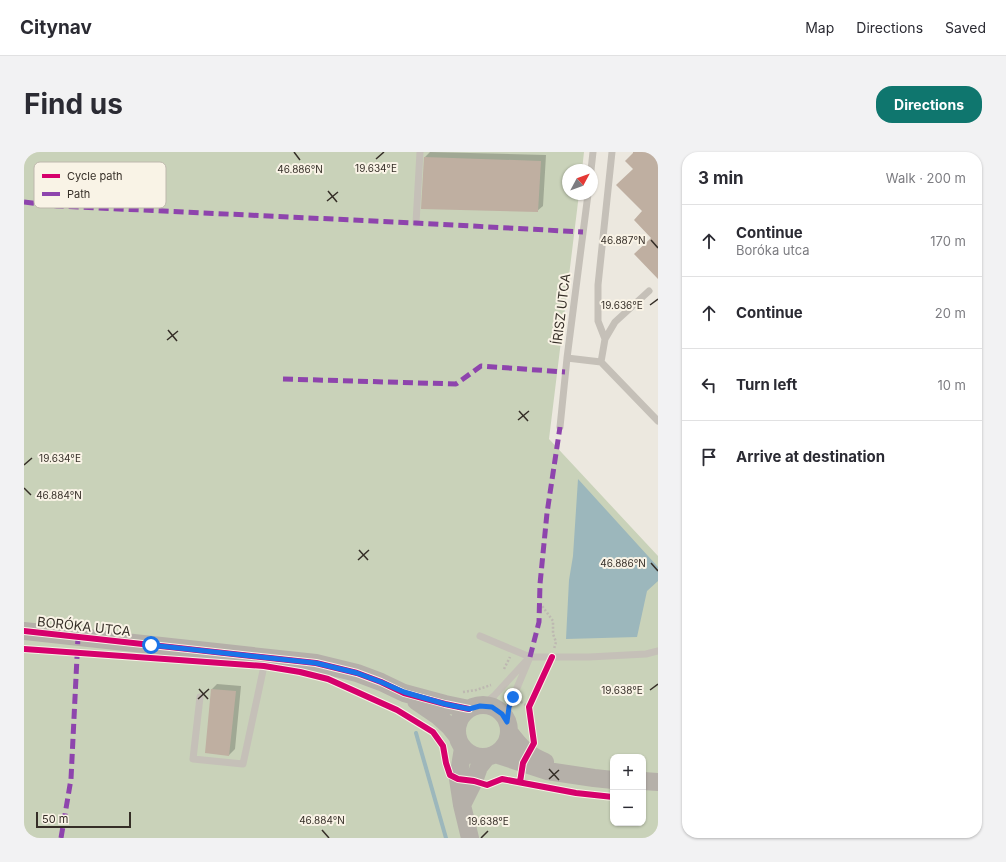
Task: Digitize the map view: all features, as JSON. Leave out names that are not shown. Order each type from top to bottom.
[{"type":"street","name":"BORÓKA UTCA","points":[[24,631],[316,663],[357,673],[404,692],[445,704],[476,707]]},
{"type":"street","name":"BORÓKA UTCA","points":[[404,692],[450,726],[460,742]]},
{"type":"street","points":[[470,838],[462,805],[458,779],[460,742],[457,728],[463,714],[476,707],[492,707],[499,711],[505,718],[508,727],[518,744],[528,754],[569,774]]},
{"type":"street","points":[[462,805],[479,767],[505,745],[508,737],[508,727]]},
{"type":"street","points":[[460,742],[466,751],[473,756],[491,756],[547,771],[610,780]]},
{"type":"street","points":[[646,781],[658,782]]},
{"type":"lane","points":[[416,223],[420,152]]},
{"type":"lane","points":[[592,164],[593,152]]},
{"type":"lane","points":[[605,339],[598,321],[598,285],[612,152]]},
{"type":"lane","name":"ÍRISZ UTCA","points":[[560,427],[567,358],[587,200]]},
{"type":"lane","points":[[601,362],[605,339],[615,322],[649,291]]},
{"type":"lane","points":[[567,358],[601,362],[658,421]]},
{"type":"lane","points":[[480,636],[530,657],[552,658],[646,654],[658,651]]},
{"type":"lane","points":[[200,697],[193,759],[243,764],[264,666],[264,657]]},
{"type":"lane","points":[[476,707],[494,696],[530,657]]},
{"type":"lane","points":[[508,727],[509,707],[530,657]]},
{"type":"path","points":[[540,603],[553,621],[553,634],[556,642],[552,658]]},
{"type":"path","points":[[502,672],[514,650]]},
{"type":"path","points":[[445,704],[454,694],[476,690],[495,682]]},
{"type":"path","points":[[530,714],[529,707],[532,700]]},
{"type":"green space","points":[[24,152],[584,152],[583,164],[562,164],[562,200],[578,200],[549,439],[658,556],[658,838],[24,838]]},
{"type":"water","points":[[578,479],[658,567],[658,581],[647,591],[637,637],[566,639],[569,580],[573,556]]},
{"type":"building","points":[[633,152],[658,152],[658,279],[634,254],[651,238],[634,220],[642,211],[616,185],[633,169],[625,161]]},
{"type":"building","points":[[424,157],[541,161],[538,212],[421,209]]},
{"type":"building","points":[[211,689],[236,691],[229,756],[205,753]]},
{"type":"waterway","points":[[416,733],[446,838]]},
{"type":"marked path","points":[[24,202],[34,203]]},
{"type":"marked path","points":[[99,208],[583,232]]},
{"type":"marked path","points":[[283,379],[456,384],[481,366],[565,372]]},
{"type":"marked path","points":[[530,657],[539,622],[540,584],[547,513],[560,427]]},
{"type":"marked path","points":[[61,838],[71,779],[78,637]]},
{"type":"cycle path","points":[[24,631],[316,663],[357,673],[404,693],[469,709]]},
{"type":"cycle path","points":[[24,649],[264,666],[300,672],[328,679],[397,710],[433,732],[443,746],[450,775],[458,779],[474,781],[487,785],[502,779],[576,793],[610,797]]},
{"type":"cycle path","points":[[520,782],[523,763],[534,743],[529,707],[552,657]]},
{"type":"route","points":[[151,645],[316,663],[357,673],[404,692],[459,708],[469,709],[483,705],[492,707],[499,711],[507,722],[509,707],[513,697]]}]
